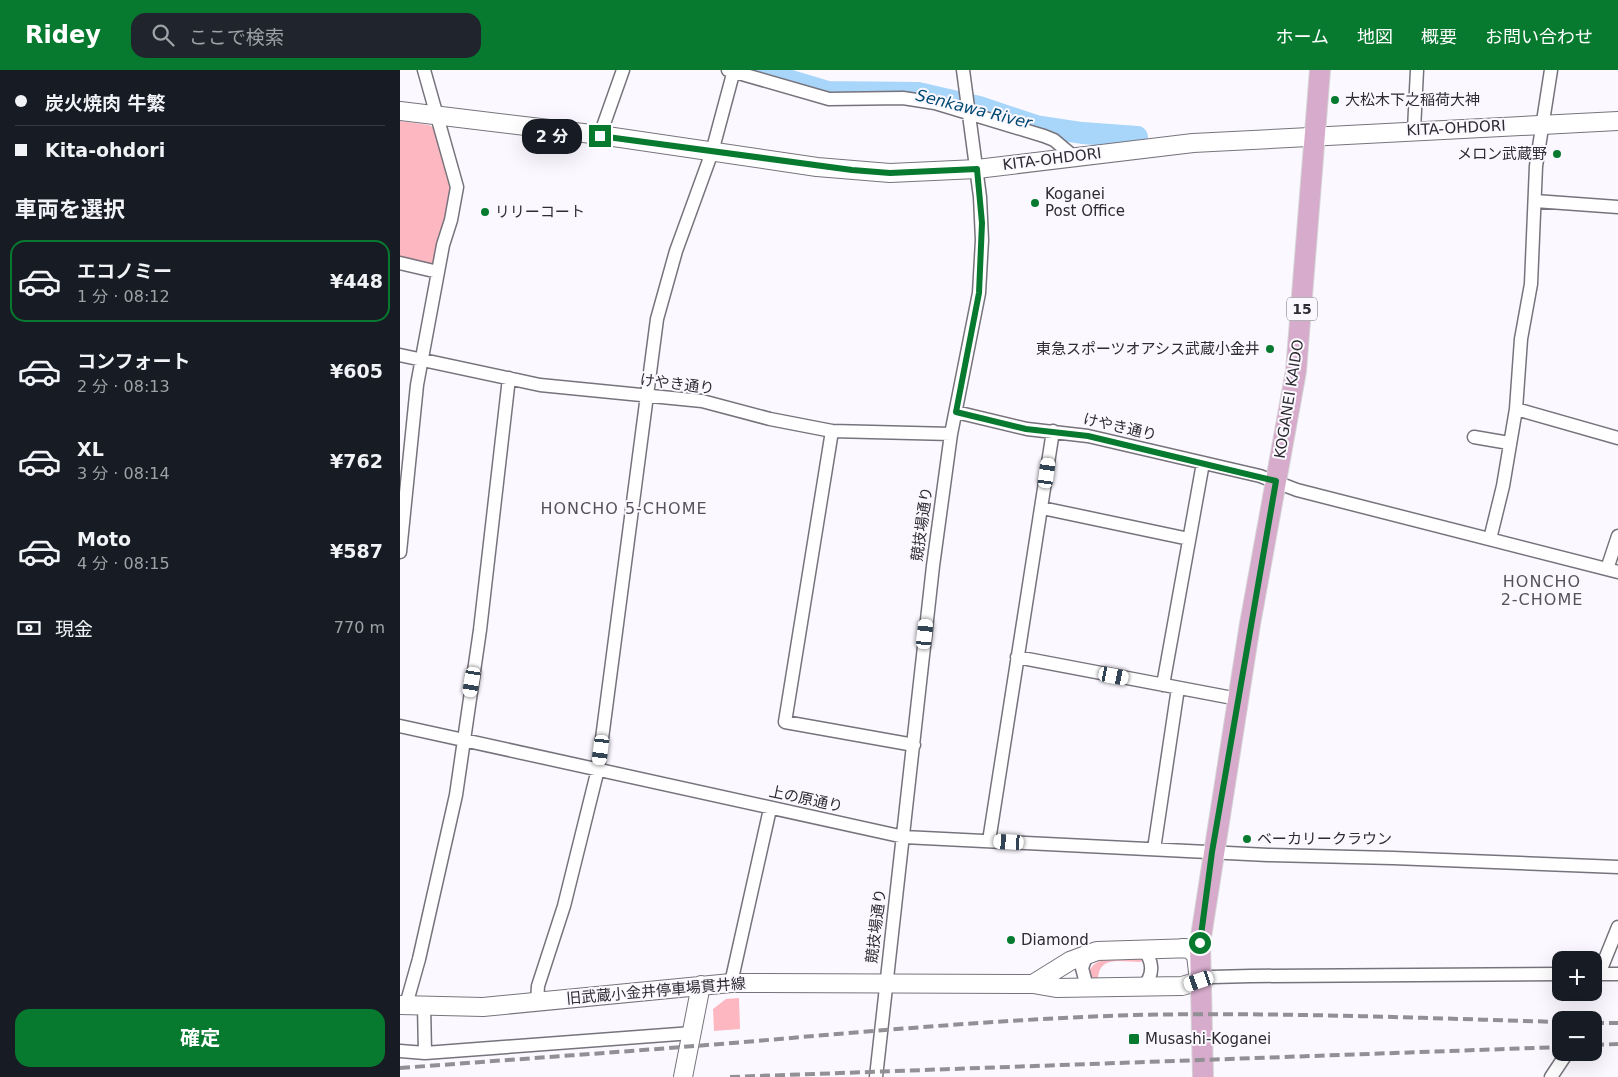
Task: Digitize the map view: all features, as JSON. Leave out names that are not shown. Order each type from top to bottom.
[{"type":"main road","name":"15","points":[[1314,135],[1320,70]]},
{"type":"main road","name":"KOGANEI KAIDO","points":[[1203,1077],[1199,981],[1191,946],[1212,852],[1296,371],[1314,135]]},
{"type":"street","points":[[400,552],[421,359],[457,187],[424,70]]},
{"type":"street","points":[[600,136],[623,70]]},
{"type":"street","name":"競技場通り","points":[[876,1077],[933,566],[951,434],[979,293],[982,223],[977,169],[963,70]]},
{"type":"street","points":[[1414,130],[1417,70]]},
{"type":"street","points":[[1490,539],[1503,486],[1516,409],[1521,339],[1531,284],[1541,124],[1551,70]]},
{"type":"street","points":[[537,1002],[538,986],[564,906],[598,770],[657,319],[676,251],[712,152],[732,71],[829,99],[903,98],[935,103],[1044,136],[1054,140],[1073,156]]},
{"type":"street","name":"KITA-OHDORI","points":[[400,111],[600,136],[817,167],[890,173],[977,169],[1168,144],[1314,135],[1618,121]]},
{"type":"street","points":[[1535,201],[1618,206]]},
{"type":"street","points":[[400,262],[438,272]]},
{"type":"street","name":"けやき通り","points":[[400,355],[540,385],[702,401],[770,419],[832,431],[951,434]]},
{"type":"street","points":[[403,1005],[419,960],[456,795],[462,739],[480,630],[509,378]]},
{"type":"street","points":[[1516,409],[1618,438]]},
{"type":"street","name":"けやき通り","points":[[956,412],[1026,429],[1088,436],[1203,463],[1276,481],[1297,490],[1612,570]]},
{"type":"street","points":[[832,431],[785,722],[914,745]]},
{"type":"street","points":[[989,841],[1053,431]]},
{"type":"street","points":[[1474,437],[1509,443]]},
{"type":"street","points":[[1162,685],[1203,463]]},
{"type":"street","points":[[1042,508],[1189,539]]},
{"type":"street","points":[[1612,570],[1618,536]]},
{"type":"street","points":[[1017,657],[1238,699]]},
{"type":"street","points":[[1154,849],[1178,688]]},
{"type":"street","name":"上の原通り","points":[[400,726],[904,837],[1212,852],[1618,867]]},
{"type":"street","points":[[731,983],[770,808]]},
{"type":"street","points":[[1602,961],[1618,927]]},
{"type":"street","points":[[1033,984],[1070,961],[1088,954],[1110,949],[1191,946]]},
{"type":"street","points":[[1142,948],[1150,958],[1152,968],[1150,978],[1143,987]]},
{"type":"street","points":[[1087,987],[1082,968],[1088,954]]},
{"type":"street","points":[[1199,981],[1212,977],[1552,974]]},
{"type":"street","points":[[1602,974],[1618,974]]},
{"type":"street","name":"旧武蔵小金井停車場貫井線","points":[[403,1005],[483,1007],[731,983],[1033,984],[1056,988],[1182,986],[1199,981]]},
{"type":"street","points":[[683,1077],[701,985]]},
{"type":"street","points":[[424,1006],[425,1053]]},
{"type":"street","points":[[400,1051],[425,1053],[692,1033]]},
{"type":"street","points":[[1551,1077],[1561,1061]]},
{"type":"shaded area","points":[[400,121],[429,125],[437,129],[453,188],[432,267],[400,259]]},
{"type":"shaded area","points":[[1120,957],[1143,958],[1141,962],[1118,961],[1106,964],[1101,967],[1098,983],[1092,981],[1089,973],[1097,962],[1104,959]]},
{"type":"shaded area","points":[[739,998],[740,1029],[714,1031],[713,1009],[726,999]]},
{"type":"waterway","name":"Senkawa River","points":[[754,70],[828,92],[918,93],[979,107],[1036,126],[1082,133],[1137,137]]},
{"type":"railway","points":[[400,1068],[945,1025],[1135,1015],[1295,1015],[1552,1022]]},
{"type":"railway","points":[[1602,1023],[1618,1023]]},
{"type":"railway","points":[[1602,1045],[1618,1044]]},
{"type":"railway","points":[[730,1077],[1552,1047]]},
{"type":"place","name":"大松木下之稲荷大神","points":[[1335,100]]},
{"type":"place","name":"メロン武蔵野","points":[[1557,154]]},
{"type":"place","name":"Koganei Post Office","points":[[1035,203]]},
{"type":"place","name":"リリーコート","points":[[485,212]]},
{"type":"place","name":"東急スポーツオアシス武蔵小金井","points":[[1270,349]]},
{"type":"place","name":"ベーカリークラウン","points":[[1247,839]]},
{"type":"place","name":"Diamond","points":[[1011,940]]},
{"type":"place","name":"Musashi-Koganei","points":[[1134,1039]]},
{"type":"district","name":"HONCHO 5-CHOME","points":[[624,508]]},
{"type":"district","name":"HONCHO 2-CHOME","points":[[1542,590]]},
{"type":"route","points":[[600,136],[817,167],[890,173],[977,169],[982,223],[979,293],[956,412],[1026,429],[1067,432],[1088,436],[1276,481],[1212,852],[1200,943]]}]
